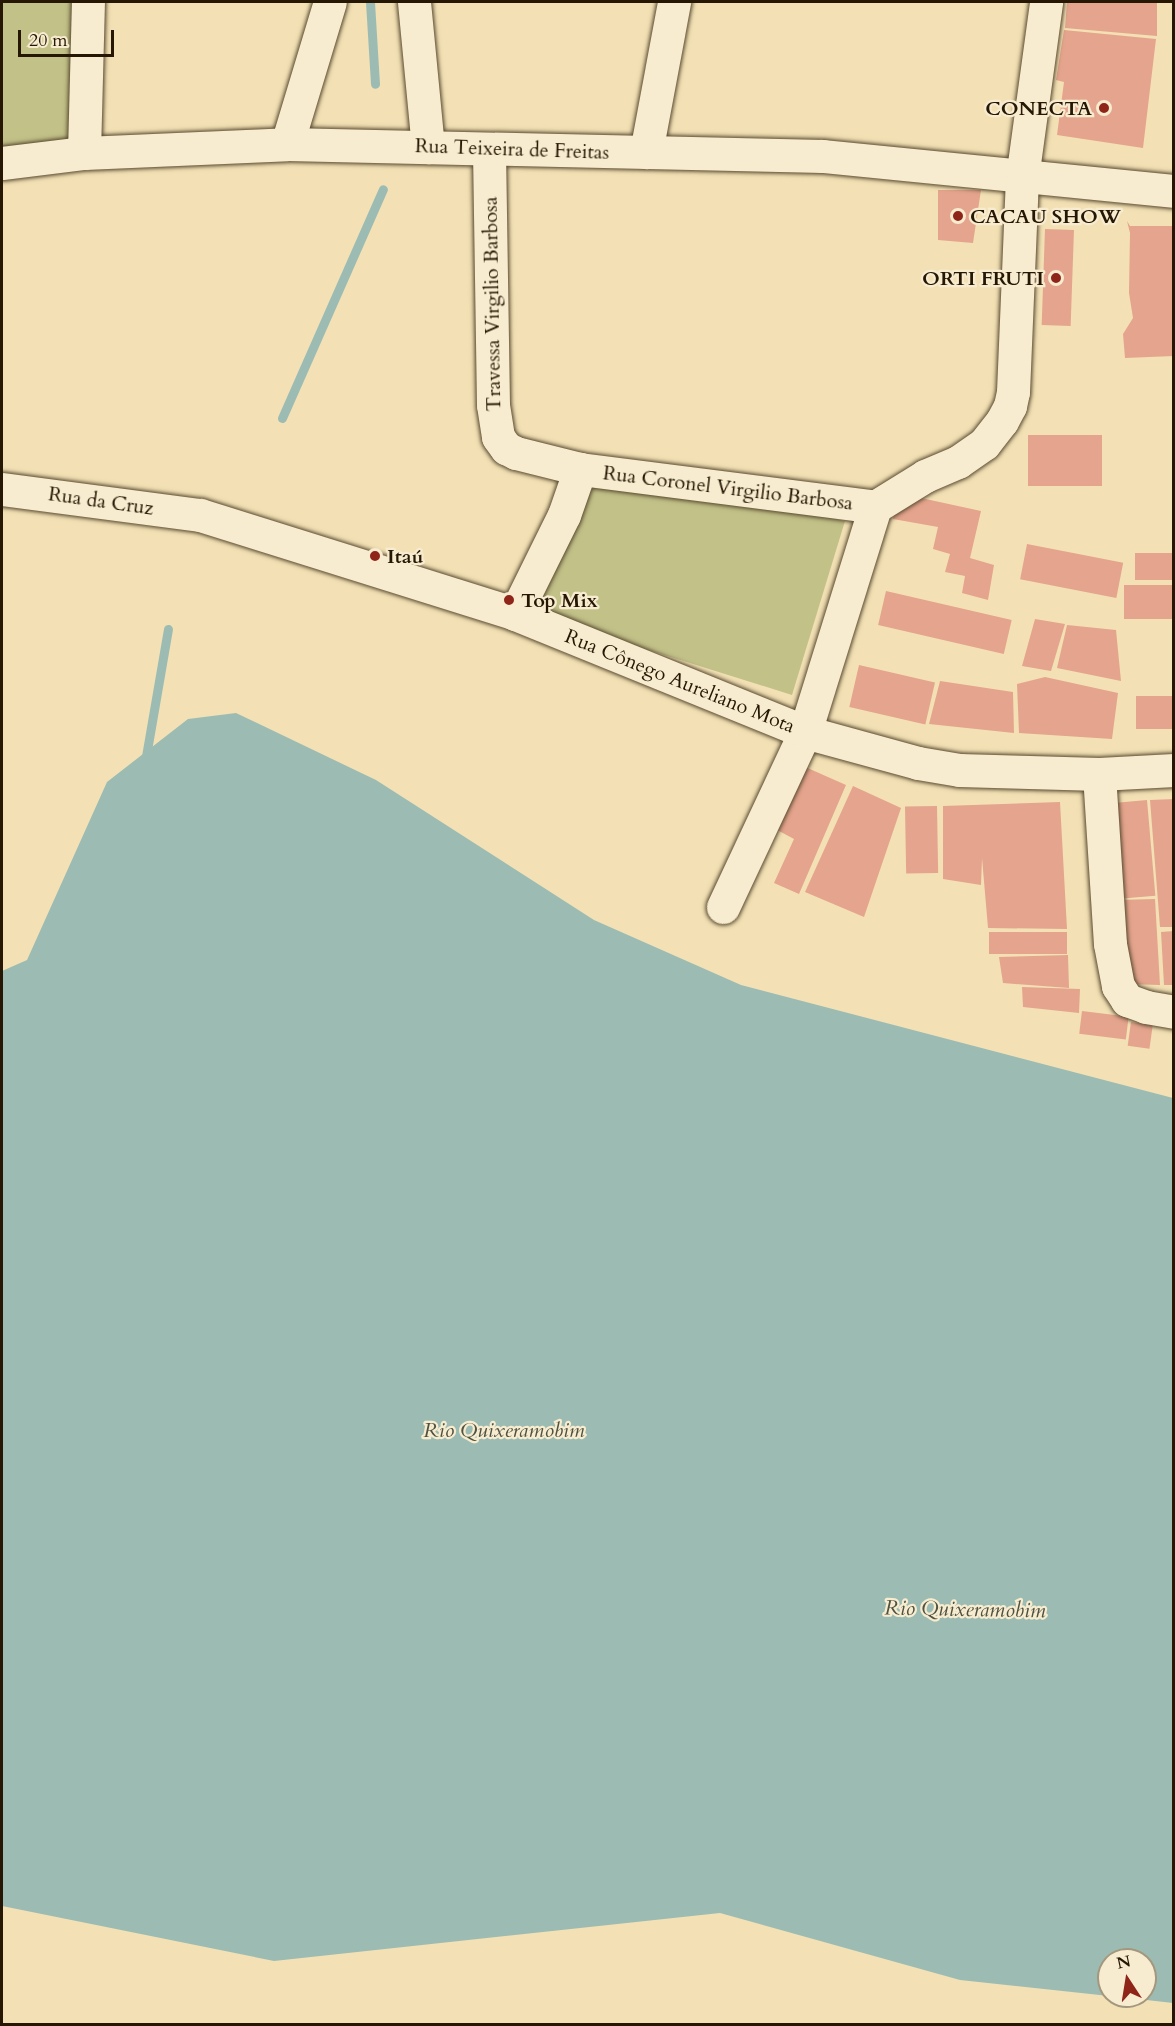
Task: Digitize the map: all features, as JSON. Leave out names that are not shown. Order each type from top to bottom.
[{"type":"street","points":[[84,153],[88,2]]},
{"type":"street","points":[[287,144],[330,2]]},
{"type":"street","points":[[414,2],[429,147]]},
{"type":"street","points":[[646,152],[674,2]]},
{"type":"street","points":[[723,907],[805,732],[875,507],[925,476],[958,462],[984,444],[1010,406],[1013,392],[1022,178],[1046,2]]},
{"type":"street","name":"Rua Teixeira de Freitas","points":[[2,163],[84,153],[287,144],[823,156],[1022,178],[1173,191]]},
{"type":"street","name":"Travessa Virgilio Barbosa","points":[[489,150],[493,405],[498,437],[506,448],[516,453],[580,469]]},
{"type":"street","points":[[515,614],[564,515],[580,469]]},
{"type":"street","name":"Rua Coronel Virgilio Barbosa","points":[[580,469],[875,507]]},
{"type":"street","name":"Rua da Cruz","points":[[2,489],[200,515]]},
{"type":"street","name":"Rua Cônego Aureliano Mota","points":[[200,515],[515,614],[805,732],[918,763],[959,770],[1099,774],[1173,770]]},
{"type":"street","points":[[1099,774],[1110,944],[1118,986],[1127,999],[1146,1007],[1173,1012]]},
{"type":"shaded area","points":[[2,2],[80,2],[69,146],[2,154]]},
{"type":"shaded area","points":[[644,478],[845,521],[792,695],[537,615],[571,514],[595,486]]},
{"type":"water","name":"Rio Quixeramobim","points":[[236,713],[376,780],[594,920],[741,985],[1173,1098],[1173,2003],[1157,2001],[1157,1948],[1097,1948],[1097,1995],[960,1980],[720,1913],[274,1961],[2,1906],[2,971],[27,960],[107,782],[188,719]]},
{"type":"building","points":[[1067,2],[1157,2],[1157,36],[1065,28]]},
{"type":"building","name":"CONECTA","points":[[1064,30],[1156,39],[1143,148],[1057,135],[1064,82],[1056,80]]},
{"type":"building","name":"CACAU SHOW","points":[[938,190],[981,190],[973,243],[938,240]]},
{"type":"building","points":[[1127,221],[1130,226],[1174,226],[1174,356],[1125,358],[1123,334],[1133,318],[1129,293],[1130,233]]},
{"type":"building","name":"ORTI FRUTI","points":[[1045,229],[1074,230],[1071,326],[1042,325]]},
{"type":"building","points":[[1028,435],[1102,435],[1102,486],[1028,486]]},
{"type":"building","points":[[898,493],[981,511],[970,558],[994,565],[988,600],[962,593],[965,576],[945,572],[950,554],[933,549],[938,527],[893,519]]},
{"type":"building","points":[[1027,544],[1123,563],[1116,598],[1020,579]]},
{"type":"building","points":[[1135,553],[1174,553],[1174,580],[1135,580]]},
{"type":"building","points":[[1124,585],[1174,585],[1174,619],[1124,619]]},
{"type":"building","points":[[886,591],[1012,620],[1004,654],[878,625]]},
{"type":"building","points":[[1035,619],[1065,624],[1051,671],[1022,666]]},
{"type":"building","points":[[1067,625],[1116,630],[1121,681],[1057,668]]},
{"type":"building","points":[[859,665],[935,683],[925,724],[849,707]]},
{"type":"building","points":[[1045,677],[1118,693],[1112,739],[1019,733],[1017,684]]},
{"type":"building","points":[[940,681],[1013,692],[1014,733],[929,724]]},
{"type":"building","points":[[1136,696],[1174,696],[1174,729],[1136,729]]},
{"type":"building","points":[[794,762],[846,785],[799,894],[774,883],[794,839],[766,824]]},
{"type":"building","points":[[853,786],[901,808],[864,917],[805,892]]},
{"type":"building","points":[[1174,799],[1174,927],[1160,927],[1150,800]]},
{"type":"building","points":[[1147,800],[1155,896],[1120,899],[1111,803]]},
{"type":"building","points":[[1060,802],[1067,929],[988,928],[982,858],[981,885],[943,879],[943,806]]},
{"type":"building","points":[[937,806],[938,873],[906,874],[905,807]]},
{"type":"building","points":[[1155,899],[1160,985],[1127,984],[1118,900]]},
{"type":"building","points":[[1174,931],[1174,985],[1164,985],[1161,932]]},
{"type":"building","points":[[989,932],[1067,932],[1067,954],[989,954]]},
{"type":"building","points":[[1068,955],[1069,988],[1003,983],[999,957]]},
{"type":"building","points":[[1022,987],[1080,989],[1079,1013],[1023,1007]]},
{"type":"building","points":[[1082,1011],[1129,1017],[1126,1040],[1079,1034]]},
{"type":"building","points":[[1131,1022],[1153,1025],[1149,1049],[1128,1046]]},
{"type":"waterway","points":[[370,2],[375,84]]},
{"type":"waterway","points":[[282,418],[383,189]]},
{"type":"waterway","points":[[145,762],[168,629]]},
{"type":"place","name":"CONECTA","points":[[1104,108]]},
{"type":"place","name":"CACAU SHOW","points":[[958,216]]},
{"type":"place","name":"ORTI FRUTI","points":[[1056,278]]},
{"type":"place","name":"Itaú","points":[[375,556]]},
{"type":"place","name":"Top Mix","points":[[509,600]]}]
